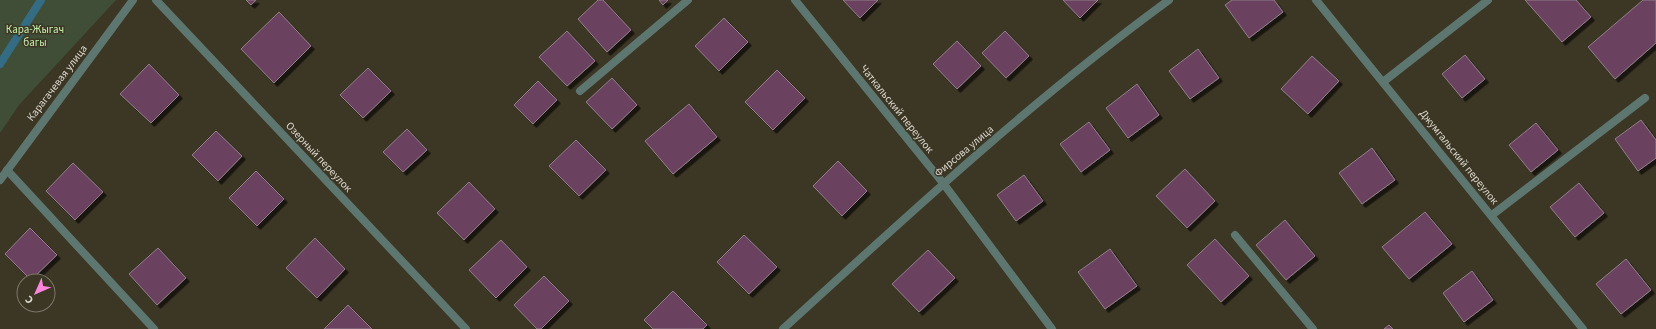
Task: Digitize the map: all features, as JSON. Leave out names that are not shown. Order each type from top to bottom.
[{"type":"street","name":"Карагачевая улица","points":[[0,180],[133,0]]},
{"type":"street","name":"Озерный переулок","points":[[156,0],[466,329]]},
{"type":"street","points":[[580,91],[688,0]]},
{"type":"street","name":"Чаткальский переулок","points":[[795,0],[943,183],[1052,329]]},
{"type":"street","name":"Фирсова улица","points":[[783,329],[943,183],[1105,46],[1168,0]]},
{"type":"street","name":"Джумгальский переулок","points":[[1316,0],[1584,329]]},
{"type":"street","points":[[1383,82],[1488,0]]},
{"type":"street","points":[[1492,215],[1645,98]]},
{"type":"street","points":[[7,170],[154,329]]},
{"type":"street","points":[[1235,236],[1313,329]]},
{"type":"green space","name":"Кара-Жыгач багы","points":[[0,0],[116,0],[19,105],[0,133]]},
{"type":"building","points":[[246,0],[256,0],[251,5]]},
{"type":"building","points":[[598,0],[603,0],[631,30],[607,52],[578,19]]},
{"type":"building","points":[[659,0],[668,0],[663,5]]},
{"type":"building","points":[[843,0],[878,0],[860,18]]},
{"type":"building","points":[[1063,0],[1098,0],[1080,18]]},
{"type":"building","points":[[1232,0],[1274,0],[1283,12],[1249,38],[1225,5]]},
{"type":"building","points":[[1525,0],[1576,0],[1591,17],[1562,42]]},
{"type":"building","points":[[1643,0],[1656,0],[1656,43],[1615,79],[1588,47]]},
{"type":"building","points":[[279,12],[311,46],[274,83],[241,49]]},
{"type":"building","points":[[724,18],[748,42],[719,71],[695,46]]},
{"type":"building","points":[[567,31],[595,61],[567,86],[539,57]]},
{"type":"building","points":[[1005,31],[1029,56],[1006,78],[982,53]]},
{"type":"building","points":[[957,41],[981,66],[957,89],[933,64]]},
{"type":"building","points":[[1198,49],[1219,78],[1190,99],[1169,71]]},
{"type":"building","points":[[1465,55],[1485,79],[1462,98],[1442,74]]},
{"type":"building","points":[[1312,56],[1339,81],[1308,114],[1281,89]]},
{"type":"building","points":[[149,64],[179,95],[151,123],[120,94]]},
{"type":"building","points":[[368,68],[391,91],[363,118],[340,95]]},
{"type":"building","points":[[777,70],[805,98],[773,130],[745,102]]},
{"type":"building","points":[[612,78],[637,105],[612,129],[586,102]]},
{"type":"building","points":[[538,81],[557,100],[533,124],[514,105]]},
{"type":"building","points":[[1137,84],[1159,115],[1128,138],[1106,108]]},
{"type":"building","points":[[689,104],[717,137],[673,174],[645,141]]},
{"type":"building","points":[[1641,120],[1656,140],[1656,158],[1638,171],[1615,139]]},
{"type":"building","points":[[1089,122],[1110,150],[1081,172],[1060,144]]},
{"type":"building","points":[[1536,123],[1558,150],[1531,172],[1509,145]]},
{"type":"building","points":[[407,129],[427,150],[403,172],[383,152]]},
{"type":"building","points":[[216,131],[242,156],[218,181],[192,155]]},
{"type":"building","points":[[576,140],[606,170],[579,196],[549,166]]},
{"type":"building","points":[[1372,148],[1395,180],[1362,204],[1339,173]]},
{"type":"building","points":[[838,161],[867,191],[842,216],[813,186]]},
{"type":"building","points":[[73,163],[103,192],[75,220],[46,191]]},
{"type":"building","points":[[1185,169],[1215,201],[1187,228],[1156,196]]},
{"type":"building","points":[[256,171],[284,199],[257,226],[229,198]]},
{"type":"building","points":[[1024,175],[1043,201],[1016,221],[997,195]]},
{"type":"building","points":[[469,182],[495,209],[464,240],[437,213]]},
{"type":"building","points":[[1579,183],[1604,213],[1575,237],[1550,207]]},
{"type":"building","points":[[1425,212],[1452,244],[1409,279],[1382,247]]},
{"type":"building","points":[[1285,220],[1315,256],[1286,280],[1256,245]]},
{"type":"building","points":[[30,228],[57,255],[38,273],[24,273],[5,254]]},
{"type":"building","points":[[744,235],[777,267],[749,294],[717,262]]},
{"type":"building","points":[[315,238],[345,269],[317,298],[286,268]]},
{"type":"building","points":[[1215,239],[1249,276],[1221,302],[1187,265]]},
{"type":"building","points":[[501,240],[527,267],[496,298],[469,270]]},
{"type":"building","points":[[158,248],[186,278],[157,305],[129,274]]},
{"type":"building","points":[[1110,249],[1137,286],[1105,309],[1078,272]]},
{"type":"building","points":[[928,250],[955,278],[919,312],[892,284]]},
{"type":"building","points":[[1626,259],[1651,290],[1621,314],[1596,284]]},
{"type":"building","points":[[1472,271],[1493,300],[1464,322],[1443,293]]},
{"type":"building","points":[[544,276],[569,301],[541,329],[537,329],[514,305]]},
{"type":"building","points":[[673,291],[707,325],[703,329],[653,329],[644,320]]},
{"type":"building","points":[[348,305],[372,329],[324,329]]},
{"type":"building","points":[[1389,325],[1393,329],[1384,329]]},
{"type":"waterway","points":[[0,64],[41,0]]}]
